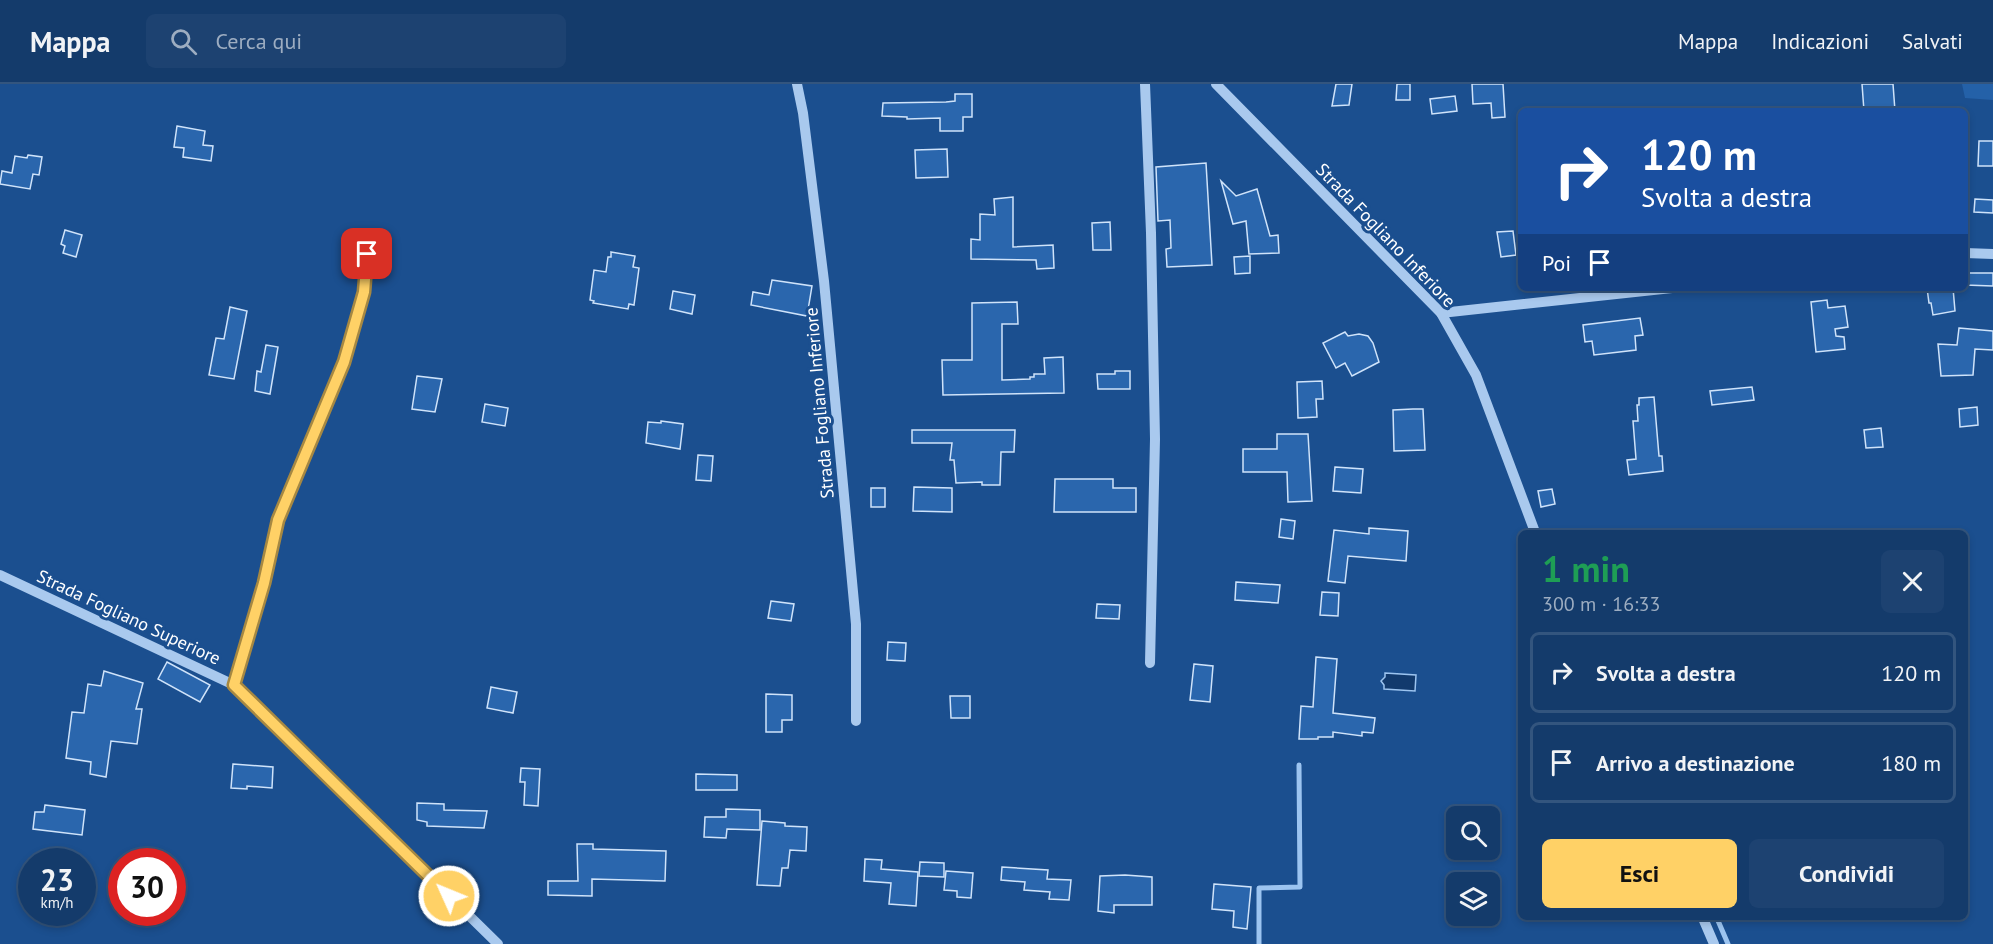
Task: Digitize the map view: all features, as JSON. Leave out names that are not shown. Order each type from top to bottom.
[{"type":"street","name":"Strada Fogliano Inferiore","points":[[797,84],[803,113],[824,281],[856,624],[856,721]]},
{"type":"street","points":[[1145,84],[1151,233],[1155,439],[1150,663]]},
{"type":"street","name":"Strada Fogliano Inferiore","points":[[1216,84],[1441,313],[1476,375],[1534,530]]},
{"type":"street","points":[[1968,253],[1993,254]]},
{"type":"street","points":[[234,685],[264,583],[278,520],[344,362],[364,292],[367,254]]},
{"type":"street","points":[[1441,313],[1644,291]]},
{"type":"street","name":"Strada Fogliano Superiore","points":[[0,575],[234,685],[498,944]]},
{"type":"street","points":[[1704,920],[1714,944]]},
{"type":"shaded area","points":[[1962,84],[1993,84],[1993,100],[1965,98]]},
{"type":"shaded area","points":[[1385,673],[1416,675],[1415,691],[1384,689],[1381,681]]},
{"type":"building","points":[[1336,84],[1352,84],[1349,105],[1332,106]]},
{"type":"building","points":[[1397,84],[1410,84],[1410,100],[1396,100]]},
{"type":"building","points":[[1472,84],[1503,84],[1505,117],[1492,118],[1491,103],[1473,104]]},
{"type":"building","points":[[1862,84],[1893,84],[1895,108],[1864,108]]},
{"type":"building","points":[[955,94],[972,94],[972,117],[963,117],[963,131],[940,131],[940,118],[907,119],[907,117],[882,116],[883,103],[955,101]]},
{"type":"building","points":[[1455,96],[1457,111],[1432,114],[1430,99]]},
{"type":"building","points":[[177,126],[205,131],[203,145],[213,146],[211,161],[183,157],[184,148],[174,147]]},
{"type":"building","points":[[1979,141],[1993,141],[1993,166],[1978,166]]},
{"type":"building","points":[[947,149],[948,177],[916,178],[915,150]]},
{"type":"building","points":[[28,155],[42,157],[39,175],[33,174],[30,189],[0,184],[2,171],[12,173],[15,156],[27,158]]},
{"type":"building","points":[[1206,163],[1212,265],[1167,267],[1166,249],[1171,248],[1170,220],[1158,221],[1156,167]]},
{"type":"building","points":[[1221,181],[1236,196],[1257,189],[1270,236],[1278,235],[1279,253],[1249,254],[1246,221],[1233,224]]},
{"type":"building","points":[[1013,197],[1013,247],[1053,245],[1054,268],[1037,269],[1036,260],[971,259],[971,239],[980,240],[980,214],[995,215],[994,199]]},
{"type":"building","points":[[1975,199],[1993,200],[1993,213],[1974,212]]},
{"type":"building","points":[[1110,222],[1111,250],[1093,250],[1092,223]]},
{"type":"building","points":[[65,230],[82,235],[76,257],[63,253],[65,246],[61,244]]},
{"type":"building","points":[[1513,231],[1516,255],[1501,257],[1497,232]]},
{"type":"building","points":[[611,252],[635,256],[633,267],[639,268],[634,305],[629,304],[628,309],[593,303],[594,301],[590,300],[594,270],[606,272]]},
{"type":"building","points":[[1250,256],[1250,273],[1235,274],[1234,257]]},
{"type":"building","points":[[1968,273],[1993,273],[1993,286],[1968,285]]},
{"type":"building","points":[[772,280],[812,286],[807,316],[751,305],[753,292],[769,295]]},
{"type":"building","points":[[673,291],[695,295],[692,314],[670,309]]},
{"type":"building","points":[[1927,291],[1953,291],[1955,311],[1933,315],[1931,303],[1929,303]]},
{"type":"building","points":[[1827,300],[1828,308],[1845,306],[1848,327],[1835,329],[1836,336],[1844,337],[1845,349],[1816,352],[1811,302]]},
{"type":"building","points":[[1017,302],[1018,324],[1002,324],[1002,380],[1030,379],[1034,377],[1034,374],[1045,374],[1044,358],[1063,357],[1064,393],[943,395],[942,360],[972,360],[972,303]]},
{"type":"building","points":[[230,307],[247,311],[234,379],[209,375],[216,338],[224,339]]},
{"type":"building","points":[[1640,318],[1643,335],[1635,336],[1636,350],[1594,355],[1592,341],[1585,342],[1583,325]]},
{"type":"building","points":[[1959,328],[1993,331],[1993,350],[1975,349],[1973,375],[1941,376],[1938,344],[1957,345]]},
{"type":"building","points":[[1345,332],[1348,336],[1359,334],[1368,336],[1373,343],[1379,362],[1352,376],[1345,363],[1336,368],[1323,343]]},
{"type":"building","points":[[266,345],[278,347],[270,394],[255,391],[257,371],[261,372]]},
{"type":"building","points":[[1115,371],[1130,371],[1130,389],[1098,389],[1097,374],[1115,374]]},
{"type":"building","points":[[417,376],[442,379],[435,412],[412,409]]},
{"type":"building","points":[[1322,381],[1323,399],[1316,399],[1317,417],[1298,418],[1297,382]]},
{"type":"building","points":[[1752,387],[1754,400],[1712,405],[1710,391]]},
{"type":"building","points":[[1654,397],[1659,456],[1662,456],[1663,471],[1629,475],[1627,460],[1636,459],[1633,421],[1638,421],[1639,398]]},
{"type":"building","points":[[485,404],[508,408],[505,426],[482,422]]},
{"type":"building","points":[[1977,407],[1978,425],[1960,427],[1959,409]]},
{"type":"building","points":[[1423,409],[1425,450],[1394,451],[1393,410]]},
{"type":"building","points":[[661,421],[683,424],[680,449],[646,443],[648,422],[661,423]]},
{"type":"building","points":[[1881,428],[1883,447],[1866,448],[1864,430]]},
{"type":"building","points":[[912,430],[1015,430],[1014,452],[1001,452],[1000,485],[982,485],[982,482],[956,483],[954,460],[950,460],[952,443],[912,443]]},
{"type":"building","points":[[1277,434],[1308,434],[1312,501],[1288,502],[1287,472],[1243,472],[1243,449],[1277,449]]},
{"type":"building","points":[[698,455],[713,456],[711,481],[696,480]]},
{"type":"building","points":[[1335,467],[1363,469],[1361,493],[1333,491]]},
{"type":"building","points":[[1055,479],[1113,479],[1113,488],[1136,488],[1136,512],[1054,512]]},
{"type":"building","points":[[914,487],[952,488],[952,512],[913,511]]},
{"type":"building","points":[[871,488],[885,488],[885,507],[871,507]]},
{"type":"building","points":[[1552,489],[1555,504],[1541,507],[1538,491]]},
{"type":"building","points":[[1281,519],[1295,521],[1293,539],[1279,537]]},
{"type":"building","points":[[1369,528],[1408,531],[1406,561],[1348,556],[1345,583],[1328,581],[1334,530],[1369,534]]},
{"type":"building","points":[[1236,582],[1280,585],[1278,603],[1235,600]]},
{"type":"building","points":[[1322,592],[1339,593],[1338,616],[1320,615]]},
{"type":"building","points":[[771,601],[794,604],[791,621],[768,618]]},
{"type":"building","points":[[1097,604],[1120,605],[1119,619],[1096,618]]},
{"type":"building","points":[[888,642],[906,643],[905,661],[887,660]]},
{"type":"building","points":[[1316,657],[1337,659],[1333,713],[1375,718],[1373,733],[1362,732],[1362,736],[1333,732],[1333,737],[1299,739],[1301,706],[1313,707]]},
{"type":"building","points":[[167,662],[210,685],[200,702],[158,679]]},
{"type":"building","points":[[1194,664],[1213,666],[1210,702],[1190,700]]},
{"type":"building","points":[[104,671],[143,683],[136,709],[142,709],[137,744],[111,741],[106,777],[90,774],[91,762],[66,758],[72,712],[84,713],[88,684],[101,686]]},
{"type":"building","points":[[491,687],[517,692],[513,713],[487,708]]},
{"type":"building","points":[[766,694],[792,695],[792,720],[782,720],[782,732],[766,732]]},
{"type":"building","points":[[950,696],[970,696],[970,718],[951,718]]},
{"type":"building","points":[[233,764],[273,767],[272,788],[247,786],[247,789],[231,788]]},
{"type":"building","points":[[521,768],[540,769],[538,806],[524,805],[525,782],[520,782]]},
{"type":"building","points":[[696,774],[737,775],[737,790],[696,790]]},
{"type":"building","points":[[417,803],[444,804],[444,810],[487,811],[484,828],[427,826],[427,822],[417,820]]},
{"type":"building","points":[[45,805],[85,810],[82,835],[33,829],[35,812],[44,812]]},
{"type":"building","points":[[726,809],[760,810],[760,830],[727,829],[726,838],[704,837],[705,817],[726,817]]},
{"type":"building","points":[[762,821],[785,823],[785,826],[807,827],[806,851],[790,850],[788,868],[782,868],[780,886],[757,885]]},
{"type":"building","points":[[577,844],[593,844],[593,849],[666,851],[665,881],[592,879],[592,896],[548,895],[548,881],[578,881]]},
{"type":"building","points":[[865,859],[882,860],[881,869],[918,872],[916,906],[889,904],[891,883],[864,881]]},
{"type":"building","points":[[920,862],[944,863],[944,877],[919,876]]},
{"type":"building","points":[[1002,867],[1048,870],[1047,879],[1071,880],[1069,900],[1049,899],[1050,892],[1024,890],[1025,882],[1001,880]]},
{"type":"building","points":[[946,871],[973,873],[971,898],[957,897],[957,891],[944,890]]},
{"type":"building","points":[[1100,876],[1152,877],[1152,905],[1114,905],[1114,913],[1098,911]]},
{"type":"building","points":[[1214,884],[1251,887],[1247,929],[1233,927],[1234,911],[1212,909]]},
{"type":"waterway","points":[[1259,944],[1259,888],[1300,887],[1299,765]]},
{"type":"waterway","points":[[1718,920],[1728,944]]},
{"type":"route","points":[[367,254],[364,292],[344,362],[278,520],[264,583],[234,685],[449,896]]}]
